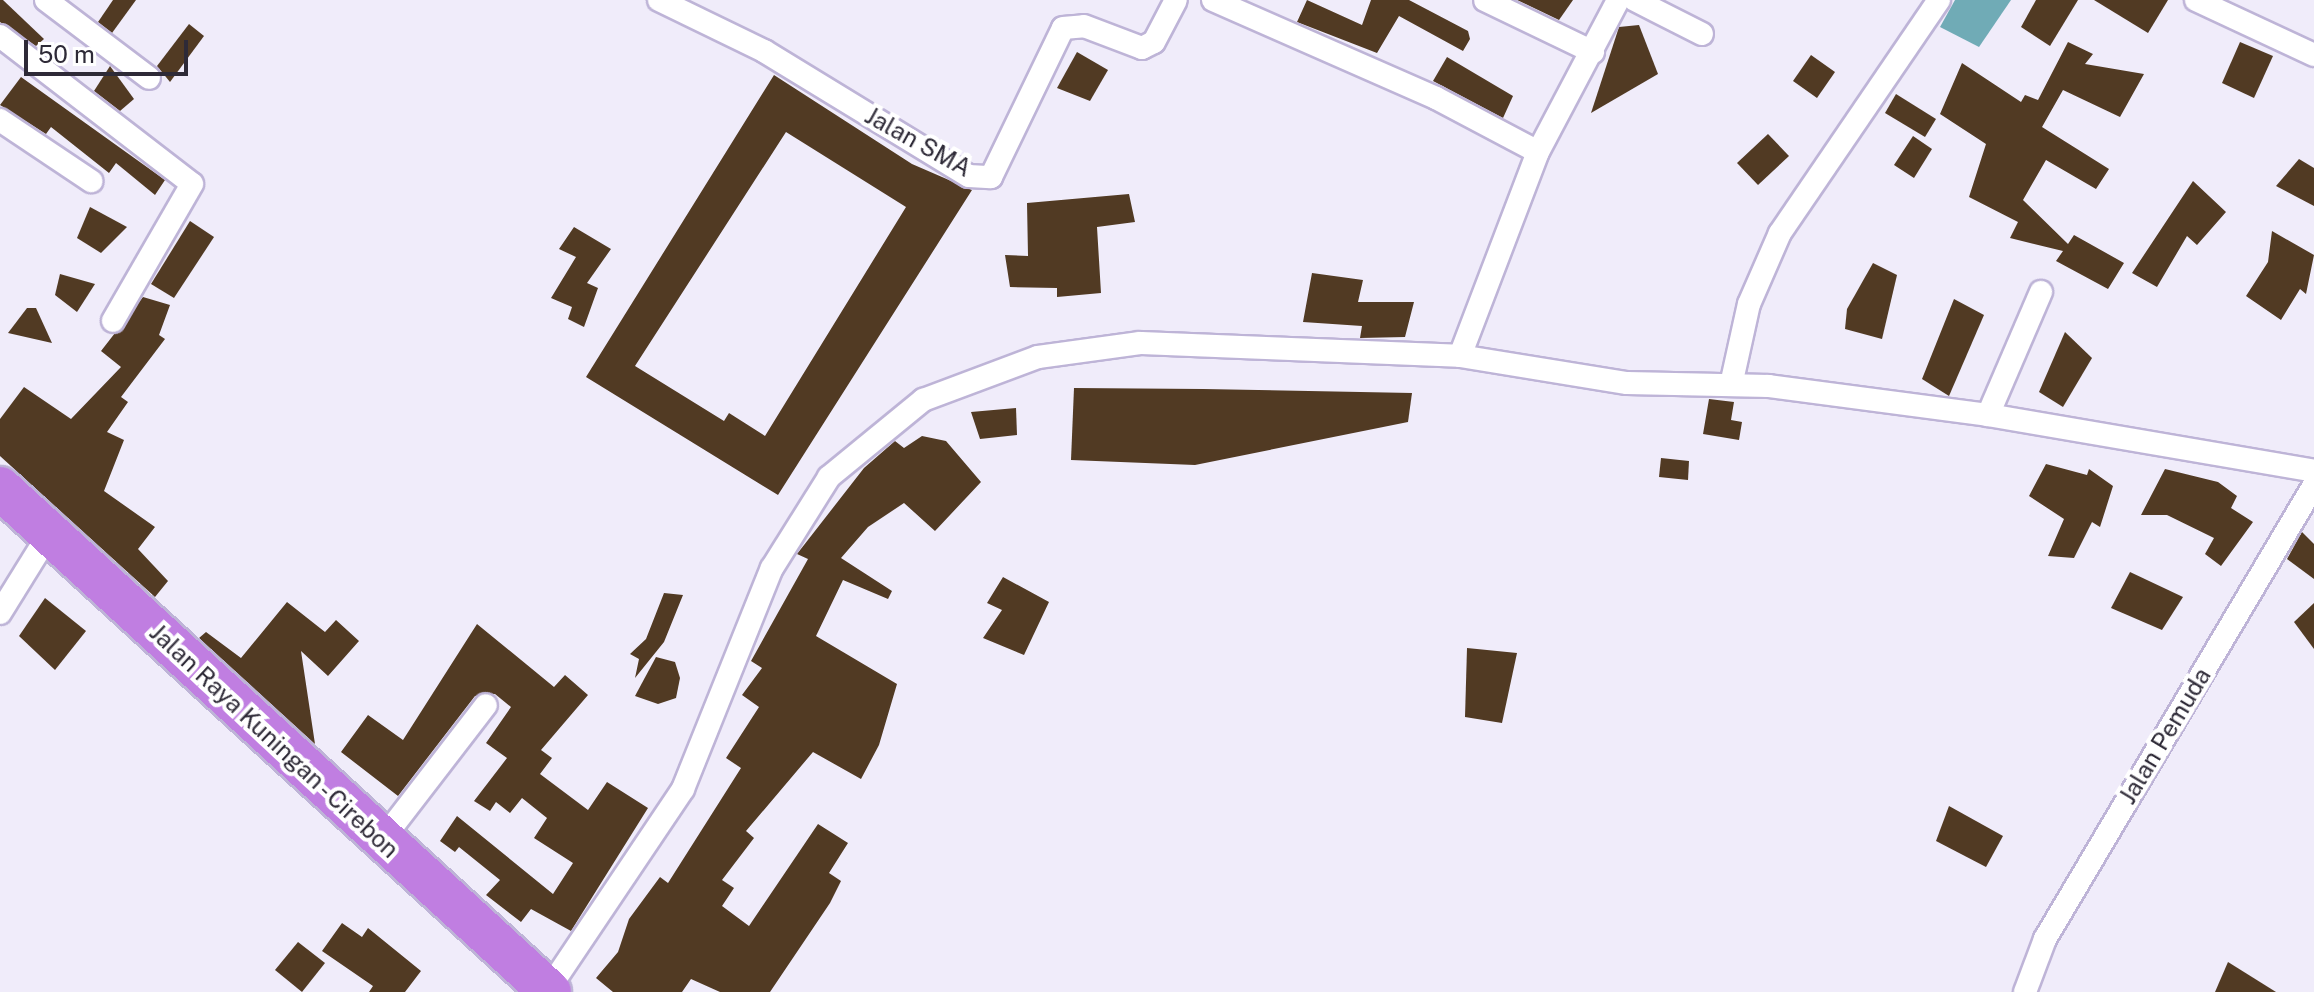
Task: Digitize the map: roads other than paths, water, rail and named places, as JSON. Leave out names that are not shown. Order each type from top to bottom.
[{"type":"highway","name":"Jalan Raya Kuningan - Cirebon","points":[[0,488],[549,991]]},
{"type":"street","points":[[46,0],[149,78]]},
{"type":"street","name":"Jalan SMA","points":[[659,0],[764,51],[969,176],[991,177],[1063,28],[1084,26],[1142,48],[1154,42],[1176,0]]},
{"type":"street","points":[[1213,0],[1436,98],[1538,152]]},
{"type":"street","points":[[1460,356],[1538,152],[1618,0]]},
{"type":"street","points":[[1635,0],[1702,34]]},
{"type":"street","points":[[1731,385],[1749,304],[1780,233],[1939,0]]},
{"type":"street","points":[[2196,0],[2313,54]]},
{"type":"street","points":[[1492,1],[1593,52]]},
{"type":"street","points":[[0,36],[192,184],[113,321]]},
{"type":"street","points":[[0,120],[91,181]]},
{"type":"street","points":[[1988,415],[2041,292]]},
{"type":"street","points":[[549,991],[683,789],[772,568],[829,477],[923,400],[1038,357],[1140,343],[1460,356],[1627,383],[1731,385],[1988,415],[2314,471]]},
{"type":"street","name":"Jalan Pemuda","points":[[2025,992],[2045,939],[2314,485]]},
{"type":"street","points":[[0,613],[49,534]]},
{"type":"street","points":[[382,840],[486,705]]},
{"type":"water","points":[[1955,0],[2011,0],[1979,47],[1940,27]]}]
